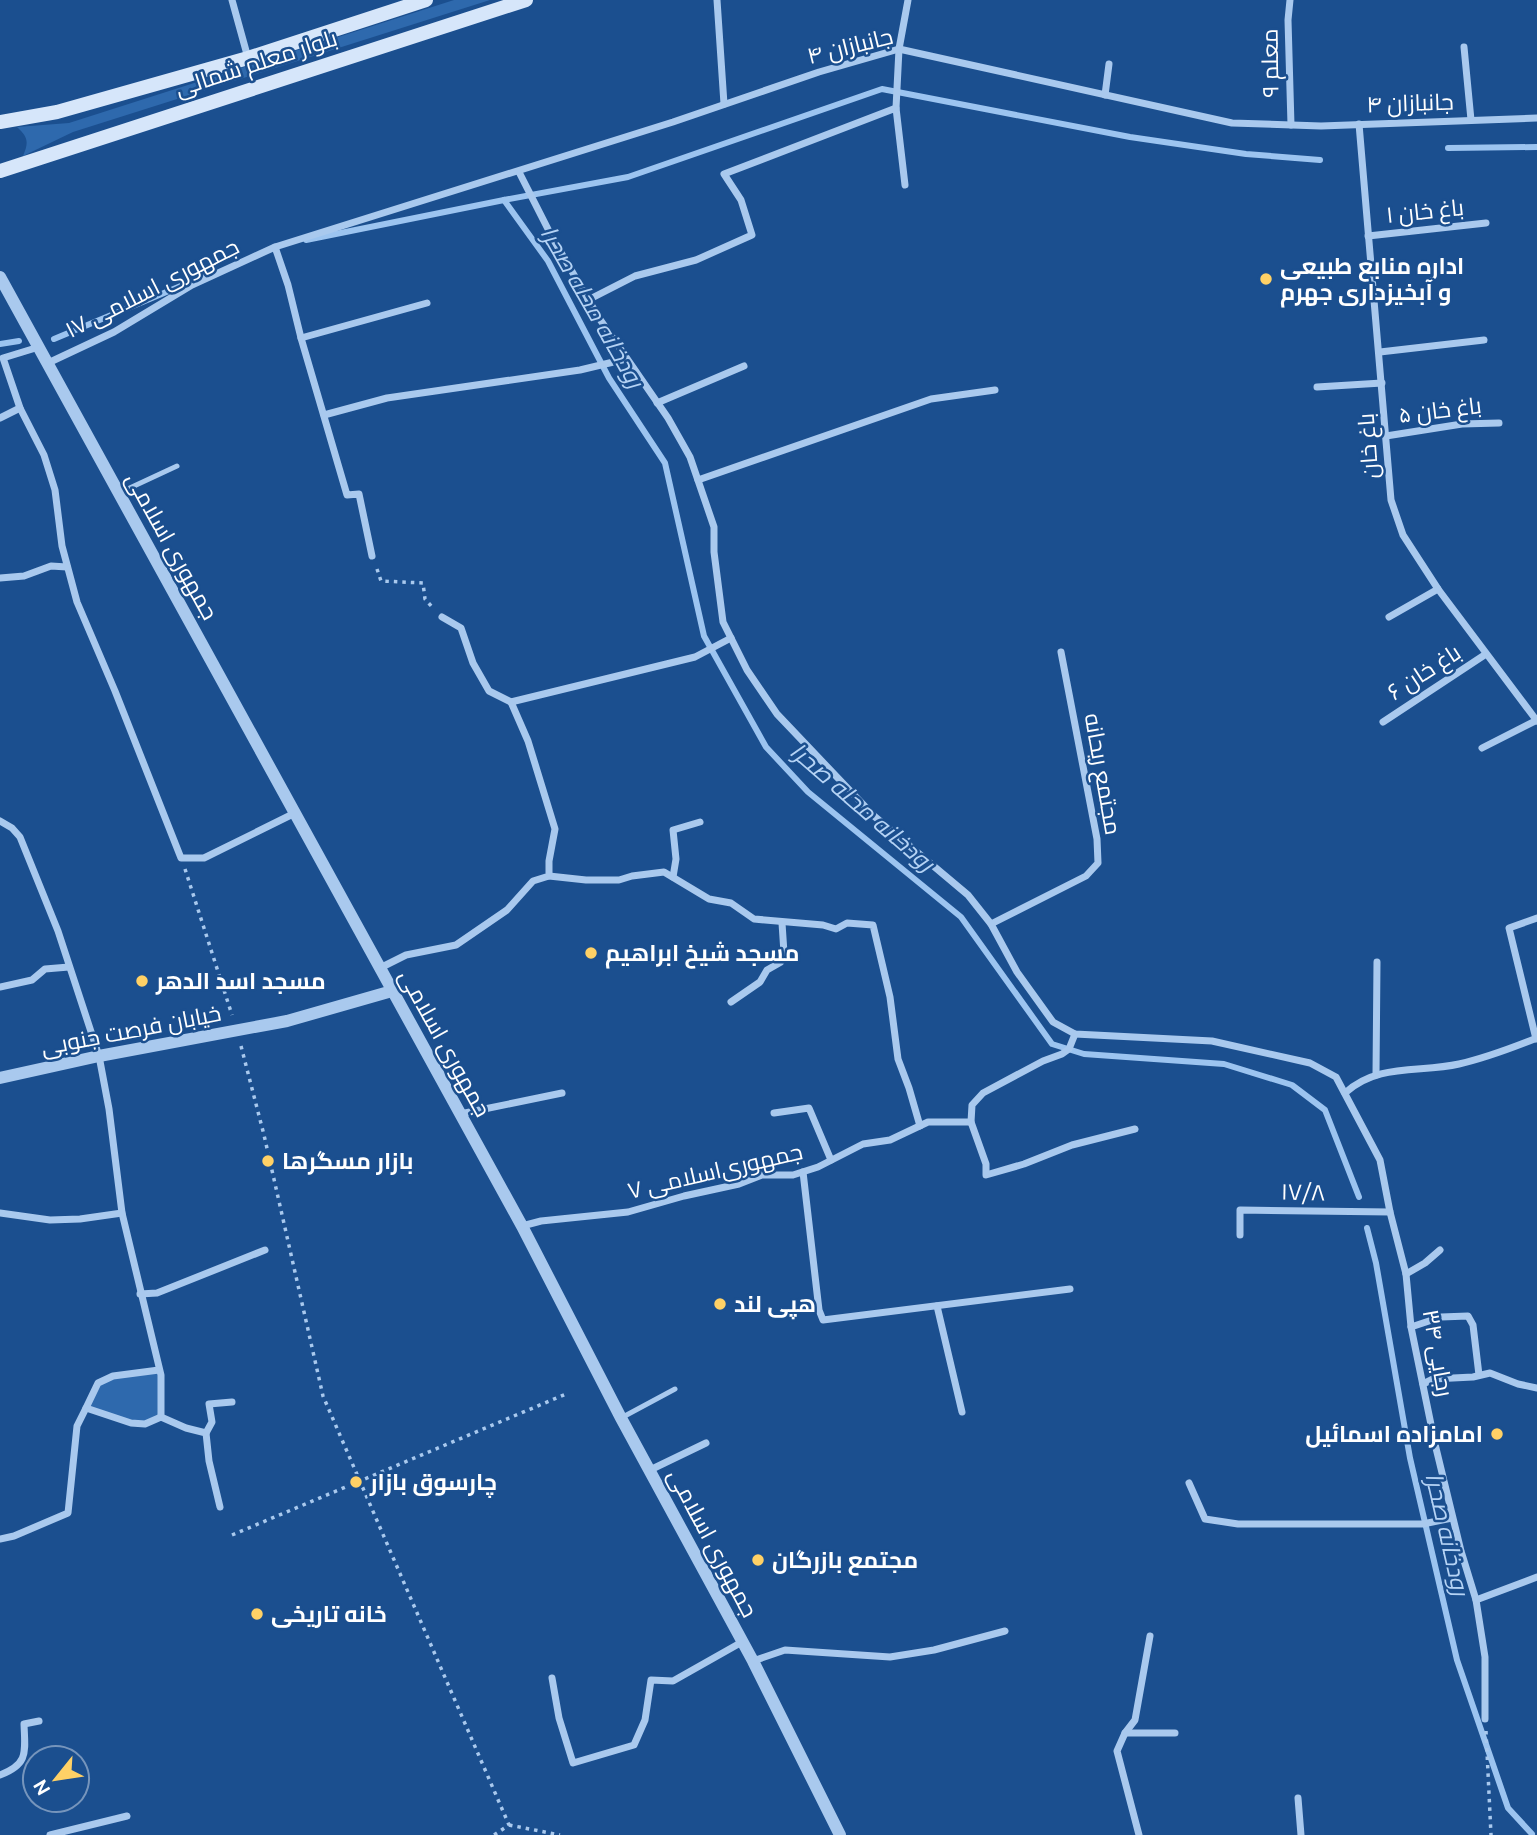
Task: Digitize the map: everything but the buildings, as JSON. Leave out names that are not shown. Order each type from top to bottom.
[{"type":"main road","name":"بلوار معلم شمالی","points":[[0,122],[57,112],[248,58],[426,0]]},
{"type":"main road","name":"بلوار معلم شمالی","points":[[0,171],[526,0]]},
{"type":"street","points":[[232,0],[248,58]]},
{"type":"street","points":[[717,0],[724,104]]},
{"type":"street","points":[[905,185],[896,105],[899,49],[908,0]]},
{"type":"street","name":"معلم ۹","points":[[1290,0],[1288,20],[1291,125]]},
{"type":"street","points":[[1464,47],[1471,120]]},
{"type":"street","name":"جانبازان ۴","points":[[275,247],[519,172],[820,72],[899,49],[1232,123],[1359,124],[1537,118]]},
{"type":"street","points":[[1105,95],[1109,64]]},
{"type":"street","points":[[588,300],[635,276],[696,260],[752,235],[741,200],[724,174],[896,105]]},
{"type":"street","name":"باغ خان","points":[[1359,124],[1391,500],[1403,535],[1438,589],[1537,720]]},
{"type":"street","points":[[519,172],[588,300],[691,457],[714,527],[714,552],[723,622],[747,670],[777,714],[874,816],[968,895],[991,925],[1017,972],[1053,1022],[1075,1034],[1066,1051],[982,1093],[972,1105],[971,1122],[986,1164],[986,1175],[1024,1164],[1072,1145],[1135,1129]]},
{"type":"street","name":"باغ خان ۱","points":[[1368,236],[1486,223]]},
{"type":"street","points":[[275,247],[347,495],[359,494],[372,556]]},
{"type":"street","name":"جمهوری اسلامی ۱۷","points":[[48,363],[114,332],[192,285],[275,247]]},
{"type":"street","name":"جمهوری اسلامی","points":[[0,277],[522,1226],[621,1418],[753,1661],[840,1835]]},
{"type":"street","points":[[301,338],[427,303]]},
{"type":"street","points":[[1380,352],[1484,340]]},
{"type":"street","points":[[38,347],[3,358],[20,408],[44,455],[55,490],[62,546],[77,602],[116,691],[181,858],[204,858],[295,813]]},
{"type":"street","points":[[324,415],[387,398],[580,370],[625,359]]},
{"type":"street","points":[[657,403],[744,366]]},
{"type":"street","points":[[1317,387],[1382,383]]},
{"type":"street","points":[[698,480],[931,399],[995,390]]},
{"type":"street","points":[[0,418],[20,408]]},
{"type":"street","name":"باغ خان ۵","points":[[1386,436],[1462,424],[1499,424]]},
{"type":"street","points":[[0,578],[24,576],[51,566],[67,567]]},
{"type":"street","points":[[1389,617],[1438,589]]},
{"type":"street","points":[[442,617],[461,628],[473,663],[489,691],[511,702],[695,657],[730,638]]},
{"type":"street","name":"مجتمع ریحانه","points":[[991,925],[1086,876],[1098,863],[1097,839],[1061,652]]},
{"type":"street","name":"باغ خان ۶","points":[[1383,722],[1486,654]]},
{"type":"street","points":[[511,702],[527,741],[555,829],[549,876]]},
{"type":"street","points":[[1482,748],[1537,720]]},
{"type":"street","points":[[0,821],[20,837],[58,931],[99,1056],[122,1213],[159,1370],[161,1417]]},
{"type":"street","points":[[673,877],[676,859],[673,830],[700,822]]},
{"type":"street","points":[[380,968],[406,955],[456,945],[507,910],[533,881],[549,876],[619,880],[664,872],[709,899],[731,904],[754,919],[823,925],[836,929],[847,923],[873,925],[890,997],[898,1059],[920,1126]]},
{"type":"street","points":[[1345,1093],[1359,1080],[1376,1075],[1458,1065],[1537,1038],[1508,928],[1537,918]]},
{"type":"street","points":[[731,1002],[760,982],[767,970],[781,962],[784,953],[782,923]]},
{"type":"street","points":[[1376,1075],[1377,962]]},
{"type":"street","points":[[0,987],[32,980],[45,969],[69,967]]},
{"type":"street","name":"خیابان فرصت جنوبی","points":[[0,1078],[99,1056],[287,1021],[392,991]]},
{"type":"street","name":"رجایی ۳۴","points":[[1075,1034],[1212,1041],[1310,1063],[1336,1077],[1380,1160],[1406,1274],[1411,1327],[1451,1518],[1476,1600],[1485,1657],[1485,1719]]},
{"type":"street","points":[[460,1114],[562,1093]]},
{"type":"street","points":[[774,1113],[809,1108],[831,1160]]},
{"type":"street","name":"جمهوری‌اسلامی ۷","points":[[522,1226],[541,1221],[628,1212],[738,1184],[762,1175],[793,1175],[863,1144],[890,1140],[928,1122],[971,1122]]},
{"type":"street","points":[[803,1171],[819,1310],[823,1320],[1070,1289]]},
{"type":"street","name":"۱۷/۸","points":[[1240,1235],[1240,1210],[1390,1212]]},
{"type":"street","points":[[0,1213],[50,1220],[122,1213]]},
{"type":"street","points":[[140,1294],[157,1293],[265,1250]]},
{"type":"street","points":[[1406,1274],[1440,1250]]},
{"type":"street","points":[[937,1306],[962,1412]]},
{"type":"street","points":[[1411,1327],[1441,1317],[1468,1315],[1473,1325],[1479,1376]]},
{"type":"street","points":[[0,1539],[68,1513],[76,1426],[98,1383],[113,1376],[159,1370]]},
{"type":"street","points":[[1423,1384],[1433,1379],[1490,1373],[1537,1388]]},
{"type":"street","points":[[220,1507],[209,1461],[206,1433],[212,1422],[209,1405],[232,1402]]},
{"type":"street","points":[[86,1408],[131,1423],[145,1424],[161,1417],[206,1433]]},
{"type":"street","points":[[649,1469],[706,1443]]},
{"type":"street","points":[[1189,1483],[1205,1519],[1252,1524],[1423,1524],[1451,1518]]},
{"type":"street","points":[[1476,1600],[1537,1577]]},
{"type":"street","points":[[753,1661],[785,1650],[890,1657],[934,1650],[1005,1631]]},
{"type":"street","points":[[1139,1835],[1118,1751],[1125,1733],[1135,1720],[1150,1636]]},
{"type":"street","points":[[552,1678],[559,1718],[573,1763],[635,1745],[645,1720],[652,1680],[673,1681],[742,1642]]},
{"type":"street","points":[[0,1775],[16,1769],[23,1760],[24,1724],[39,1721]]},
{"type":"street","points":[[1125,1733],[1175,1733]]},
{"type":"street","points":[[1298,1798],[1301,1835]]},
{"type":"street","points":[[50,1835],[127,1816]]},
{"type":"lane","points":[[119,493],[177,466]]},
{"type":"lane","points":[[621,1418],[675,1389]]},
{"type":"path","points":[[372,556],[381,582],[423,583],[425,599],[442,617]]},
{"type":"path","points":[[181,855],[237,1030],[264,1135],[323,1396],[509,1825]]},
{"type":"path","points":[[232,1535],[566,1394]]},
{"type":"path","points":[[1485,1719],[1491,1835]]},
{"type":"path","points":[[494,1835],[509,1825],[560,1835]]},
{"type":"shaded area","points":[[454,0],[490,0],[73,132],[23,156],[26,140],[17,127],[69,123]]},
{"type":"shaded area","points":[[159,1370],[161,1417],[145,1424],[86,1408],[98,1383],[113,1376]]},
{"type":"waterway","points":[[306,240],[628,177],[882,89],[1130,137],[1246,154],[1320,160]]},
{"type":"waterway","points":[[1448,148],[1537,147]]},
{"type":"waterway","name":"رودخانه محله صحرا","points":[[504,200],[548,261],[609,378],[665,463],[704,636],[766,747],[808,792],[961,917],[1052,1044],[1084,1054],[1224,1064],[1292,1085],[1325,1110],[1359,1197]]},
{"type":"waterway","points":[[54,339],[207,275]]},
{"type":"waterway","points":[[0,344],[19,341]]},
{"type":"waterway","name":"رودخانه صحرا","points":[[1367,1228],[1376,1263],[1410,1458],[1457,1660],[1508,1808],[1532,1834]]},
{"type":"place","name":"اداره منابع طبیعی و آبخیزداری جهرم","points":[[1266,279]]},
{"type":"place","name":"مسجد شیخ ابراهیم","points":[[591,953]]},
{"type":"place","name":"مسجد اسد الدهر","points":[[142,981]]},
{"type":"place","name":"بازار مسگرها","points":[[268,1161]]},
{"type":"place","name":"هپی لند","points":[[720,1304]]},
{"type":"place","name":"امامزاده اسمائیل","points":[[1497,1434]]},
{"type":"place","name":"چارسوق بازار","points":[[356,1482]]},
{"type":"place","name":"مجتمع بازرگان","points":[[758,1560]]},
{"type":"place","name":"خانه تاریخی","points":[[257,1614]]}]
